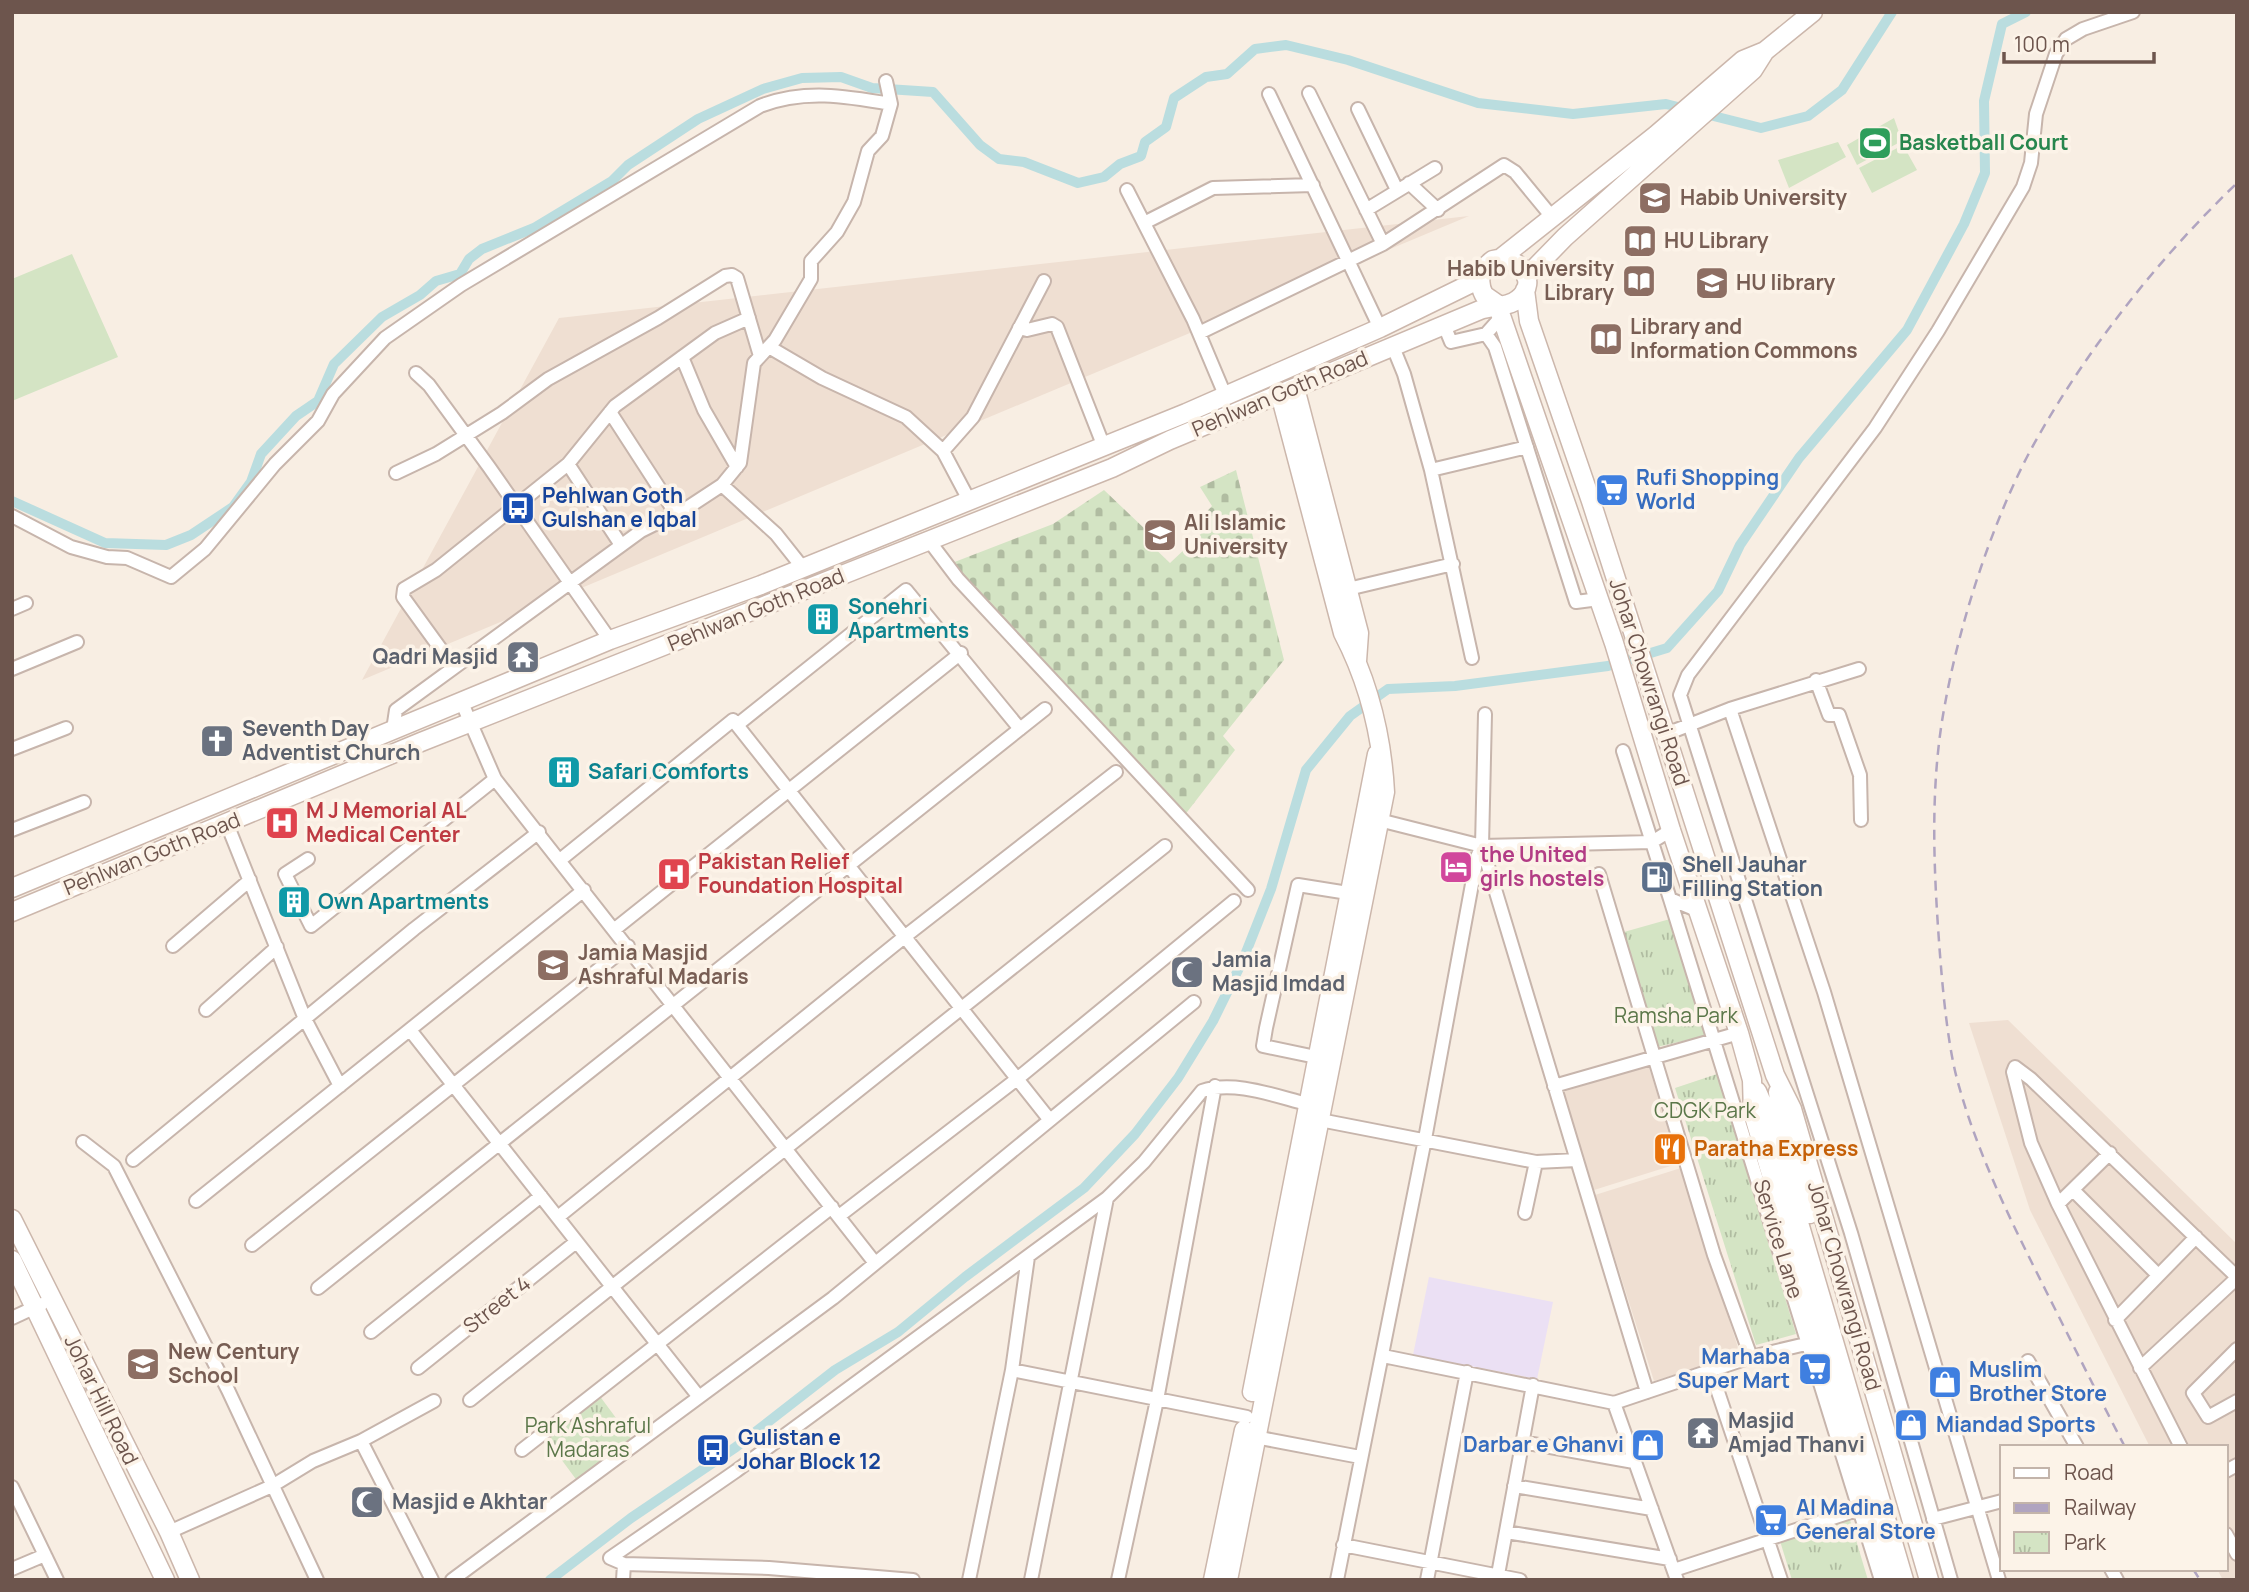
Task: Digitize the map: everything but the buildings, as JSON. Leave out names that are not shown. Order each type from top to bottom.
[{"type":"main road","points":[[1662,140],[1552,217],[1501,258],[1486,265],[1480,279],[1484,295],[1500,310],[1515,302],[1526,283],[1564,237],[1662,140],[1730,81],[1757,66],[1765,51],[1813,12]]},
{"type":"main road","points":[[1501,258],[1517,262],[1526,283]]},
{"type":"main road","name":"Pehlwan Goth Road","points":[[12,888],[610,640],[803,568],[1104,447],[1380,328],[1480,279]]},
{"type":"main road","name":"Johar Chowrangi Road","points":[[1526,283],[1528,320],[1591,501],[1632,636],[1775,1075],[1781,1115],[1918,1580]]},
{"type":"main road","name":"Johar Chowrangi Road","points":[[1500,310],[1614,643],[1671,830],[1740,1033],[1752,1080],[1767,1114],[1904,1580]]},
{"type":"main road","name":"Pehlwan Goth Road","points":[[12,912],[472,722],[1112,468],[1180,436],[1444,325],[1500,310]]},
{"type":"main road","points":[[1287,391],[1348,589],[1359,634],[1357,661]]},
{"type":"main road","points":[[1213,1580],[1247,1417],[1265,1355],[1320,1120],[1385,792],[1379,738],[1357,661],[1343,633],[1287,391]]},
{"type":"main road","points":[[1173,418],[1180,436]]},
{"type":"main road","points":[[1228,1580],[1255,1437],[1265,1355],[1307,1104],[1379,738]]},
{"type":"main road","points":[[343,752],[351,772]]},
{"type":"main road","points":[[235,797],[235,821]]},
{"type":"main road","name":"Johar Chowrangi Road","points":[[1775,1075],[1793,1109],[1929,1580]]},
{"type":"main road","name":"Johar Chowrangi Road","points":[[1752,1080],[1746,1115],[1891,1580]]},
{"type":"main road","name":"Johar Hill Road","points":[[12,1220],[44,1303],[169,1532],[190,1580]]},
{"type":"main road","points":[[12,1260],[44,1303],[165,1580]]},
{"type":"street","points":[[1951,1580],[1851,1233],[1680,701],[1684,681],[1875,428],[1938,331],[2023,187],[2031,163],[2036,114],[2056,54],[2067,39],[2083,29],[2133,12]]},
{"type":"street","points":[[393,730],[396,710],[453,666],[621,545],[722,485],[737,467],[742,450],[754,363],[811,279],[811,261],[837,232],[854,202],[868,151],[882,136],[890,99],[886,81]]},
{"type":"street","points":[[1309,93],[1383,244]]},
{"type":"street","points":[[12,516],[71,547],[107,557],[127,558],[171,577],[205,549],[275,464],[318,421],[333,394],[385,338],[461,285],[760,106],[783,97],[816,94],[890,99]]},
{"type":"street","points":[[1269,94],[1380,328]]},
{"type":"street","points":[[1358,109],[1403,186],[1438,210]]},
{"type":"street","points":[[1199,334],[1383,244],[1504,165],[1515,172],[1552,217]]},
{"type":"street","points":[[1366,210],[1435,168]]},
{"type":"street","points":[[1144,223],[1213,188],[1312,185]]},
{"type":"street","points":[[1127,190],[1199,334],[1225,396]]},
{"type":"street","points":[[396,473],[466,436],[548,379],[658,318],[725,276],[732,275],[737,278],[749,318],[764,351],[906,417],[943,451],[970,502]]},
{"type":"street","points":[[943,451],[968,425],[1044,281]]},
{"type":"street","points":[[1444,325],[1451,342],[1486,334],[1500,310]]},
{"type":"street","points":[[453,666],[402,592],[436,570],[568,464],[610,411],[715,333],[749,318]]},
{"type":"street","points":[[1019,328],[1027,330],[1052,324],[1057,327],[1104,447]]},
{"type":"street","points":[[1486,334],[1495,348],[1576,603],[1599,598]]},
{"type":"street","points":[[1393,347],[1404,374],[1431,470],[1472,658]]},
{"type":"street","points":[[682,358],[704,410],[737,467]]},
{"type":"street","points":[[416,373],[429,385],[610,640]]},
{"type":"street","points":[[610,411],[676,513]]},
{"type":"street","points":[[1431,470],[1527,447]]},
{"type":"street","points":[[568,464],[621,545]]},
{"type":"street","points":[[722,485],[776,534],[803,568]]},
{"type":"street","points":[[930,542],[958,579],[1248,890]]},
{"type":"street","points":[[1348,589],[1453,564]]},
{"type":"street","points":[[737,725],[906,590],[961,653],[1020,729]]},
{"type":"street","points":[[12,609],[26,603]]},
{"type":"street","points":[[12,669],[77,642]]},
{"type":"street","points":[[615,929],[961,653]]},
{"type":"street","points":[[1666,734],[1816,680],[1859,669]]},
{"type":"street","points":[[1816,680],[1829,715],[1839,715],[1860,772],[1861,820]]},
{"type":"street","points":[[462,703],[495,779],[875,1263]]},
{"type":"street","points":[[318,1287],[1045,709]]},
{"type":"street","points":[[1730,709],[1824,992],[1977,1508],[1998,1559],[1999,1580]]},
{"type":"street","points":[[1485,713],[1482,845],[1647,1392]]},
{"type":"street","points":[[560,860],[733,720],[1049,1119]]},
{"type":"street","points":[[12,749],[66,728]]},
{"type":"street","name":"Service Lane","points":[[1623,751],[1716,1040],[1746,1115],[1810,1343],[1881,1580]]},
{"type":"street","points":[[558,1217],[903,938],[1116,772]]},
{"type":"street","points":[[308,859],[285,874],[311,926],[495,779]]},
{"type":"street","points":[[12,830],[84,802]]},
{"type":"street","points":[[1379,820],[1482,845],[1652,842],[1671,830]]},
{"type":"street","points":[[235,821],[250,880],[305,1019],[340,1086]]},
{"type":"street","points":[[133,1160],[539,832]]},
{"type":"street","points":[[1337,1580],[1360,1457],[1383,1356],[1477,857],[1482,845]]},
{"type":"street","points":[[470,1400],[1165,846]]},
{"type":"street","points":[[1599,874],[1714,1255],[1751,1356]]},
{"type":"street","points":[[173,946],[250,880]]},
{"type":"street","points":[[1316,1058],[1263,1046],[1266,1028],[1298,885],[1348,893]]},
{"type":"street","points":[[196,1201],[584,890]]},
{"type":"street","points":[[1670,899],[1699,911]]},
{"type":"street","points":[[522,1450],[656,1342],[1017,1079],[1234,901]]},
{"type":"street","points":[[252,1245],[628,946]]},
{"type":"street","points":[[206,1010],[277,947]]},
{"type":"street","points":[[452,1580],[833,1298],[1194,1002]]},
{"type":"street","points":[[410,1030],[699,1397]]},
{"type":"street","points":[[1554,1086],[1740,1033]]},
{"type":"street","points":[[2140,1368],[2237,1278],[2110,1153],[2015,1067],[2013,1072],[2031,1143],[2115,1320],[2180,1445]]},
{"type":"street","points":[[1118,1580],[1157,1400],[1215,1086]]},
{"type":"street","points":[[913,1580],[624,1564],[610,1558],[736,1471],[1107,1198],[1144,1162],[1202,1091],[1215,1086],[1250,1090],[1307,1104]]},
{"type":"street","points":[[1320,1120],[1536,1162],[1577,1160]]},
{"type":"street","points":[[83,1142],[114,1166],[228,1390],[317,1580]]},
{"type":"street","points":[[2058,1204],[2110,1153]]},
{"type":"street","points":[[1525,1213],[1536,1162]]},
{"type":"street","points":[[2074,1191],[2158,1275]]},
{"type":"street","points":[[371,1332],[541,1196]]},
{"type":"street","points":[[1031,1580],[1107,1198]]},
{"type":"street","points":[[2115,1320],[2196,1237]]},
{"type":"street","name":"Street 4","points":[[418,1368],[576,1241]]},
{"type":"street","points":[[969,1580],[1012,1370],[1028,1257]]},
{"type":"street","points":[[12,1318],[44,1303]]},
{"type":"street","points":[[1383,1356],[1614,1402],[1751,1356],[1810,1343]]},
{"type":"street","points":[[2237,1349],[2193,1393],[2208,1417],[2237,1401]]},
{"type":"street","points":[[2028,1361],[2076,1445]]},
{"type":"street","points":[[1012,1370],[1247,1417]]},
{"type":"street","points":[[1711,1371],[1781,1580]]},
{"type":"street","points":[[1427,1580],[1467,1372]]},
{"type":"street","points":[[1497,1578],[1533,1385]]},
{"type":"street","points":[[169,1532],[272,1486],[313,1461],[361,1441],[434,1401]]},
{"type":"street","points":[[1614,1402],[1673,1570]]},
{"type":"street","points":[[1255,1437],[1360,1457]]},
{"type":"street","points":[[361,1441],[432,1580]]},
{"type":"street","points":[[1522,1442],[1634,1462]]},
{"type":"street","points":[[1514,1486],[1652,1510]]},
{"type":"street","points":[[13,1490],[57,1580]]},
{"type":"street","points":[[1933,1519],[2000,1502]]},
{"type":"street","points":[[1506,1532],[1673,1570],[1860,1509]]},
{"type":"street","points":[[2228,1537],[2237,1554]]},
{"type":"street","points":[[1343,1545],[1497,1578],[1520,1580]]},
{"type":"street","points":[[12,1569],[45,1555]]},
{"type":"street","points":[[623,1580],[624,1564]]},
{"type":"street","points":[[695,1580],[696,1566]]},
{"type":"shaded area","points":[[1469,216],[362,680],[559,318]]},
{"type":"shaded area","points":[[2008,1020],[2237,1244],[2237,1580],[2223,1580],[2218,1571],[2228,1571],[2228,1445],[2149,1445],[2030,1210],[1969,1023]]},
{"type":"shaded area","points":[[1648,1065],[1680,1163],[1594,1190],[1563,1092]]},
{"type":"shaded area","points":[[1681,1168],[1740,1354],[1654,1381],[1595,1195]]},
{"type":"shaded area","points":[[1429,1277],[1553,1302],[1537,1379],[1413,1355]]},
{"type":"green space","name":"Basketball Court","points":[[1894,118],[1902,141],[1857,165],[1847,145]]},
{"type":"green space","points":[[1838,142],[1846,157],[1789,188],[1778,160]]},
{"type":"green space","points":[[1903,145],[1917,170],[1872,193],[1859,168]]},
{"type":"green space","points":[[72,254],[118,357],[12,401],[12,279]]},
{"type":"green space","points":[[1236,470],[1284,660],[1223,736],[1235,750],[1184,816],[976,594],[952,563],[1053,524],[1104,490],[1146,530],[1146,540],[1170,563],[1205,530],[1200,519],[1212,506],[1200,487]]},
{"type":"green space","name":"Ramsha Park","points":[[1670,919],[1709,1035],[1657,1047],[1624,932]]},
{"type":"green space","name":"CDGK Park","points":[[1717,1074],[1796,1334],[1756,1345],[1675,1088]]},
{"type":"green space","name":"Park Ashraful Madaras","points":[[599,1395],[633,1441],[578,1482],[544,1436]]},
{"type":"green space","points":[[1850,1520],[1868,1580],[1792,1580],[1780,1541]]},
{"type":"waterway","points":[[12,501],[105,543],[166,545],[191,535],[233,507],[251,482],[261,454],[296,416],[318,401],[334,364],[382,317],[420,295],[436,281],[460,274],[469,259],[482,249],[534,228],[612,181],[628,165],[698,119],[763,89],[802,78],[841,77],[872,88],[933,92],[980,145],[999,159],[1024,162],[1078,183],[1104,177],[1120,164],[1141,156],[1145,142],[1166,127],[1174,98],[1206,77],[1227,74],[1255,49],[1286,45],[1348,60],[1478,103],[1573,114],[1666,104],[1761,128],[1808,116],[1842,90],[1892,12]]},
{"type":"waterway","points":[[550,1580],[631,1518],[736,1447],[835,1370],[898,1332],[965,1277],[1084,1188],[1135,1134],[1178,1078],[1213,1021],[1243,960],[1271,889],[1306,770],[1350,716],[1388,689],[1455,686],[1608,666],[1667,648],[1718,591],[1740,545],[1799,458],[1907,330],[1964,224],[1985,173],[1984,101],[2002,24],[2026,12]]},
{"type":"railway","points":[[2124,1445],[2008,1214],[1985,1161],[1957,1079],[1947,1024],[1938,927],[1934,843],[1937,759],[1945,704],[1970,601],[1994,530],[2023,464],[2059,401],[2129,302],[2181,240],[2237,183]]},
{"type":"railway","points":[[2194,1571],[2200,1580]]},
{"type":"place","name":"Basketball Court","points":[[1875,143]]},
{"type":"place","name":"Habib University","points":[[1655,198]]},
{"type":"place","name":"HU Library","points":[[1640,241]]},
{"type":"place","name":"Habib University Library","points":[[1639,281]]},
{"type":"place","name":"HU library","points":[[1712,283]]},
{"type":"place","name":"Library and Information Commons","points":[[1606,339]]},
{"type":"place","name":"Rufi Shopping World","points":[[1612,490]]},
{"type":"place","name":"Pehlwan Goth Gulshan e Iqbal","points":[[518,508]]},
{"type":"place","name":"Ali Islamic University","points":[[1160,535]]},
{"type":"place","name":"Sonehri Apartments","points":[[823,619]]},
{"type":"place","name":"Qadri Masjid","points":[[523,657]]},
{"type":"place","name":"Seventh Day Adventist Church","points":[[217,741]]},
{"type":"place","name":"Safari Comforts","points":[[564,772]]},
{"type":"place","name":"M J Memorial AL Medical Center","points":[[282,823]]},
{"type":"place","name":"the United girls hostels","points":[[1456,867]]},
{"type":"place","name":"Pakistan Relief Foundation Hospital","points":[[674,874]]},
{"type":"place","name":"Shell Jauhar Filling Station","points":[[1657,877]]},
{"type":"place","name":"Own Apartments","points":[[294,902]]},
{"type":"place","name":"Jamia Masjid Ashraful Madaris","points":[[553,965]]},
{"type":"place","name":"Jamia Masjid Imdad","points":[[1187,972]]},
{"type":"place","name":"Paratha Express","points":[[1670,1149]]},
{"type":"place","name":"New Century School","points":[[143,1364]]},
{"type":"place","name":"Marhaba Super Mart","points":[[1815,1369]]},
{"type":"place","name":"Muslim Brother Store","points":[[1945,1382]]},
{"type":"place","name":"Miandad Sports","points":[[1911,1425]]},
{"type":"place","name":"Masjid Amjad Thanvi","points":[[1703,1433]]},
{"type":"place","name":"Darbar e Ghanvi","points":[[1648,1445]]},
{"type":"place","name":"Gulistan e Johar Block 12","points":[[713,1450]]},
{"type":"place","name":"Masjid e Akhtar","points":[[367,1502]]},
{"type":"place","name":"Al Madina General Store","points":[[1771,1520]]}]
